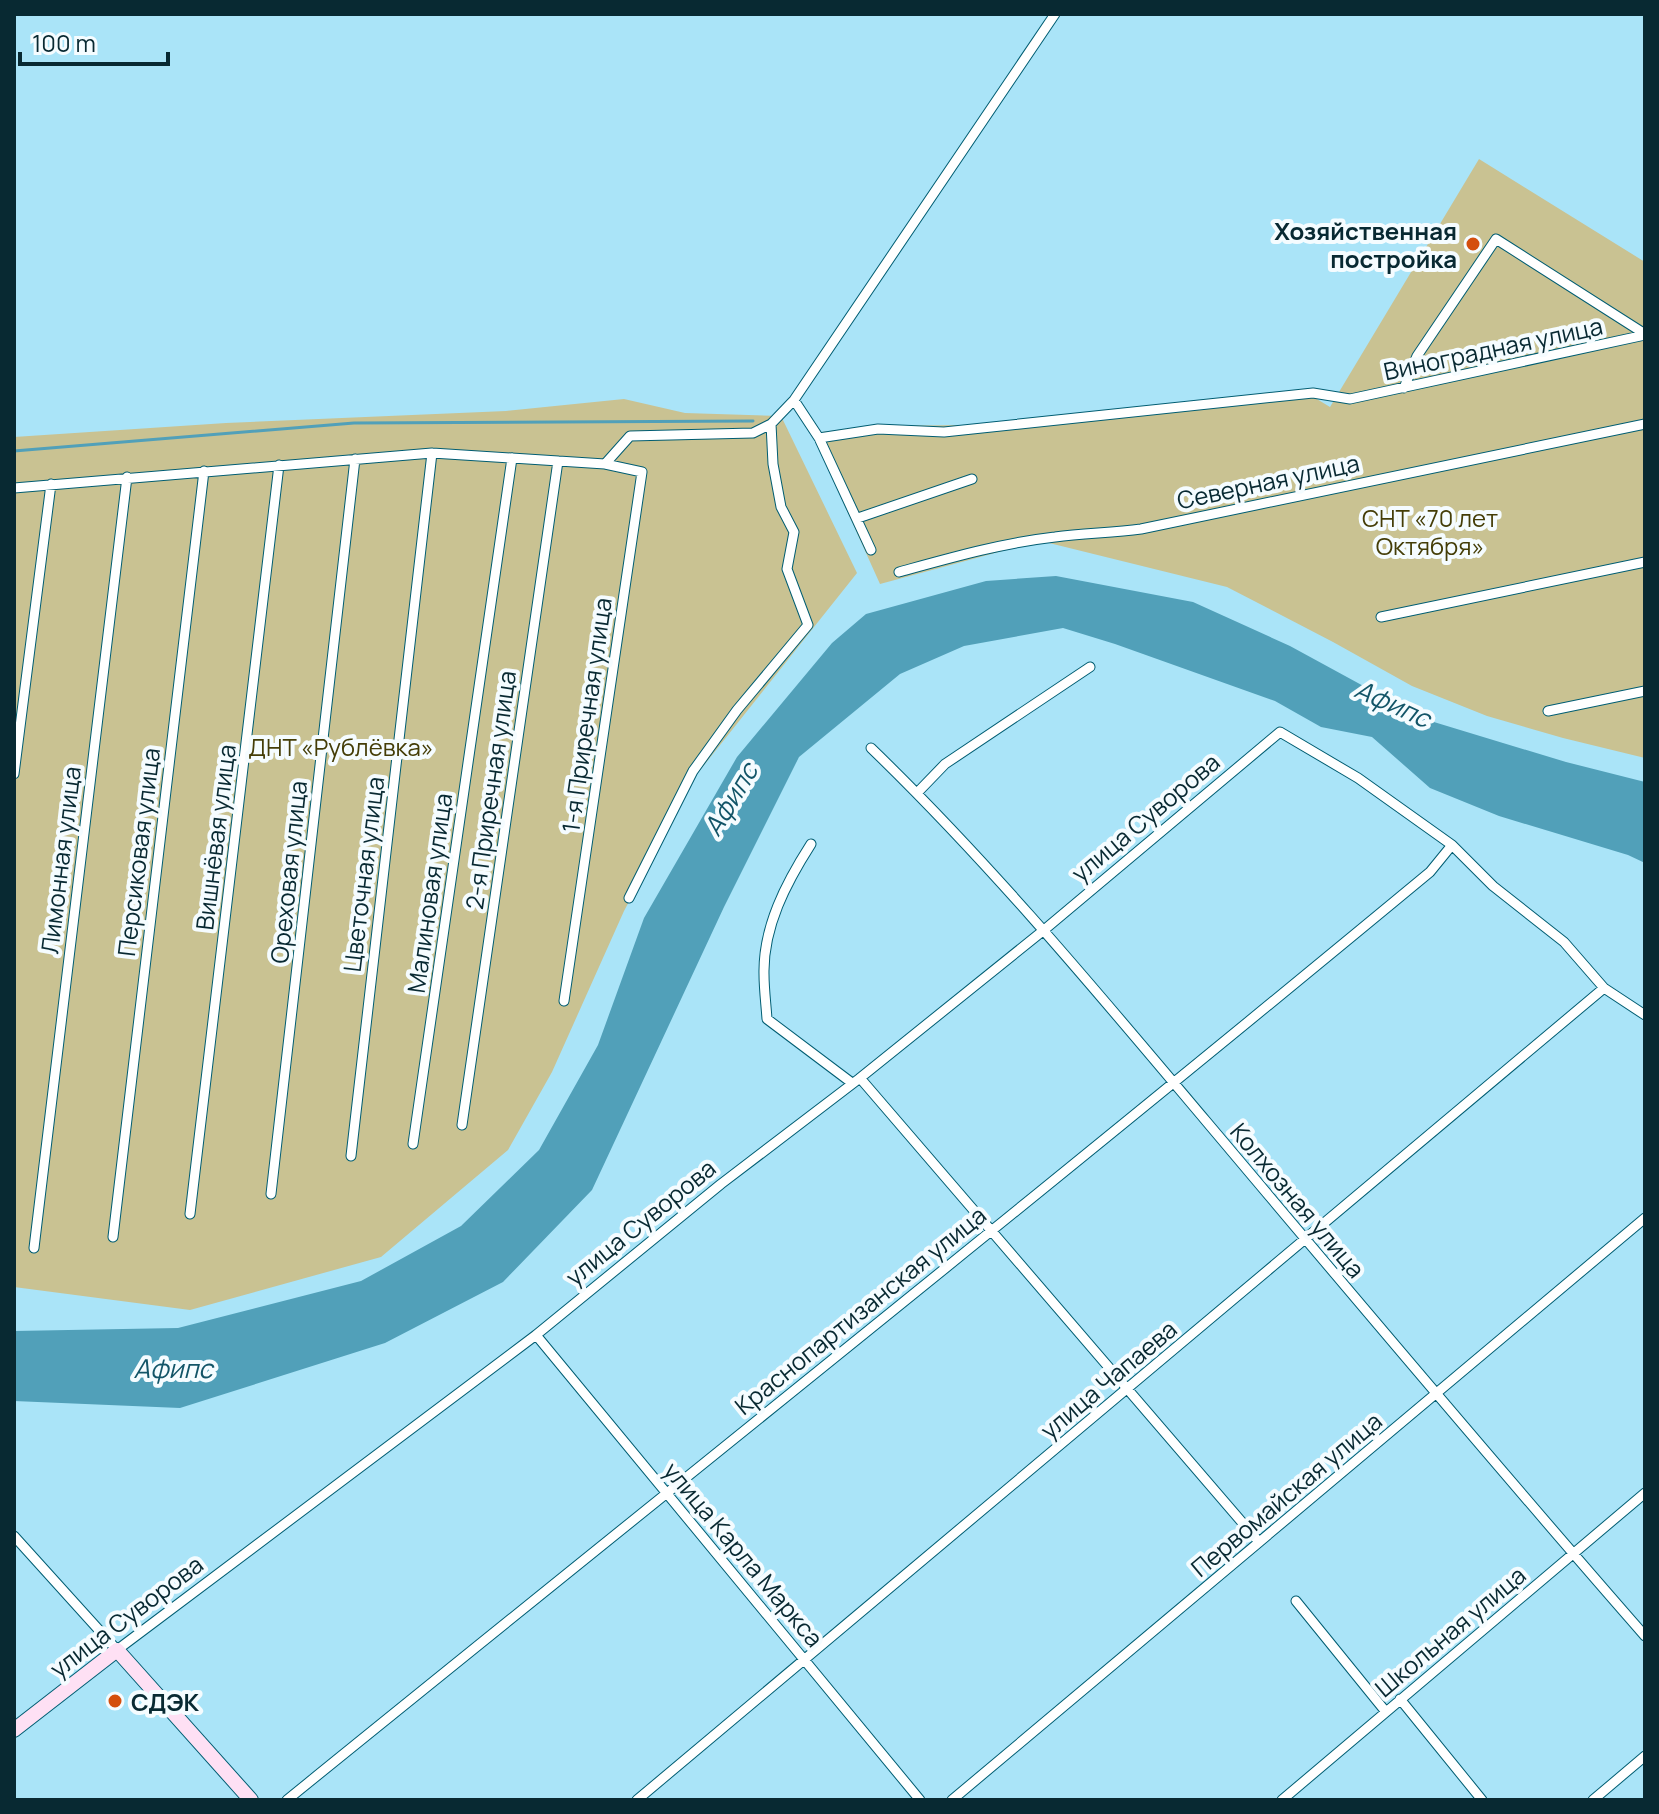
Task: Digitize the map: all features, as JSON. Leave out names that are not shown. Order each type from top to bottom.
[{"type":"street","points":[[14,488],[432,453],[605,464],[630,436],[753,433],[771,424],[794,400],[1055,14]]},
{"type":"street","points":[[1404,388],[1417,356],[1496,239],[1645,335]]},
{"type":"street","name":"Виноградная улица","points":[[819,438],[878,429],[944,432],[1313,393],[1350,399],[1645,335]]},
{"type":"street","points":[[794,400],[819,438],[871,550]]},
{"type":"street","points":[[629,898],[693,771],[737,710],[808,625],[787,569],[794,532],[781,507],[773,464],[771,424]]},
{"type":"street","name":"Северная улица","points":[[899,572],[967,553],[1056,537],[1141,529],[1645,424]]},
{"type":"street","name":"Цветочная улица","points":[[351,1156],[432,453]]},
{"type":"street","name":"Малиновая улица","points":[[413,1144],[512,458]]},
{"type":"street","name":"Ореховая улица","points":[[271,1194],[355,459]]},
{"type":"street","name":"2-я Приречная улица","points":[[462,1125],[558,461]]},
{"type":"street","name":"1-я Приречная улица","points":[[564,1001],[642,472],[605,464]]},
{"type":"street","name":"Вишнёвая улица","points":[[190,1214],[279,465]]},
{"type":"street","name":"Персиковая улица","points":[[113,1237],[204,471]]},
{"type":"street","name":"Лимонная улица","points":[[34,1248],[127,477]]},
{"type":"street","points":[[858,518],[972,479]]},
{"type":"street","points":[[14,774],[51,484]]},
{"type":"street","points":[[1381,617],[1645,562]]},
{"type":"street","points":[[917,793],[945,764],[1090,667]]},
{"type":"street","points":[[1548,711],[1645,691]]},
{"type":"street","name":"улица Суворова","points":[[14,1730],[536,1335],[721,1184],[856,1081],[1044,930],[1280,732],[1358,778],[1452,845]]},
{"type":"street","name":"Колхозная улица","points":[[871,748],[1044,930],[1435,1394],[1645,1636]]},
{"type":"street","points":[[811,844],[793,872],[770,926],[763,972],[767,1019],[856,1081],[1259,1542]]},
{"type":"street","points":[[1452,845],[1493,886],[1564,942],[1604,988],[1645,1015]]},
{"type":"street","name":"Краснопартизанская улица","points":[[287,1800],[989,1230],[1174,1084],[1430,872],[1452,845]]},
{"type":"street","name":"улица Чапаева","points":[[637,1800],[1604,988]]},
{"type":"street","name":"Первомайская улица","points":[[952,1800],[1645,1218]]},
{"type":"street","name":"улица Карла Маркса","points":[[536,1335],[920,1800]]},
{"type":"street","name":"Школьная улица","points":[[1282,1800],[1645,1493]]},
{"type":"street","points":[[14,1536],[251,1800]]},
{"type":"street","points":[[1296,1601],[1386,1712]]},
{"type":"street","points":[[1400,1699],[1482,1800]]},
{"type":"street","points":[[1593,1800],[1645,1756]]},
{"type":"green space","name":"СНТ «70 лет Октября»","points":[[1479,159],[1645,262],[1645,758],[1487,716],[1412,686],[1227,587],[1045,542],[880,584],[812,433],[878,426],[967,425],[1302,390],[1330,407]]},
{"type":"green space","name":"ДНТ «Рублёвка»","points":[[624,399],[685,413],[781,416],[857,573],[697,774],[624,911],[552,1072],[508,1150],[381,1257],[190,1310],[14,1287],[14,437],[226,423],[506,411]]},
{"type":"water","name":"Афипс","points":[[1056,576],[1193,602],[1290,646],[1424,719],[1566,762],[1645,782],[1645,863],[1628,855],[1499,816],[1430,788],[1372,737],[1321,727],[1275,701],[1115,644],[1063,628],[964,646],[900,674],[799,757],[724,907],[592,1190],[503,1282],[385,1343],[180,1408],[14,1401],[14,1331],[178,1328],[361,1281],[461,1226],[539,1150],[598,1045],[644,918],[737,757],[832,643],[866,614],[986,581]]},
{"type":"waterway","points":[[14,451],[354,423],[753,421]]},
{"type":"place","name":"Хозяйственная постройка","points":[[1473,244]]},
{"type":"place","name":"СДЭК","points":[[115,1701]]}]
